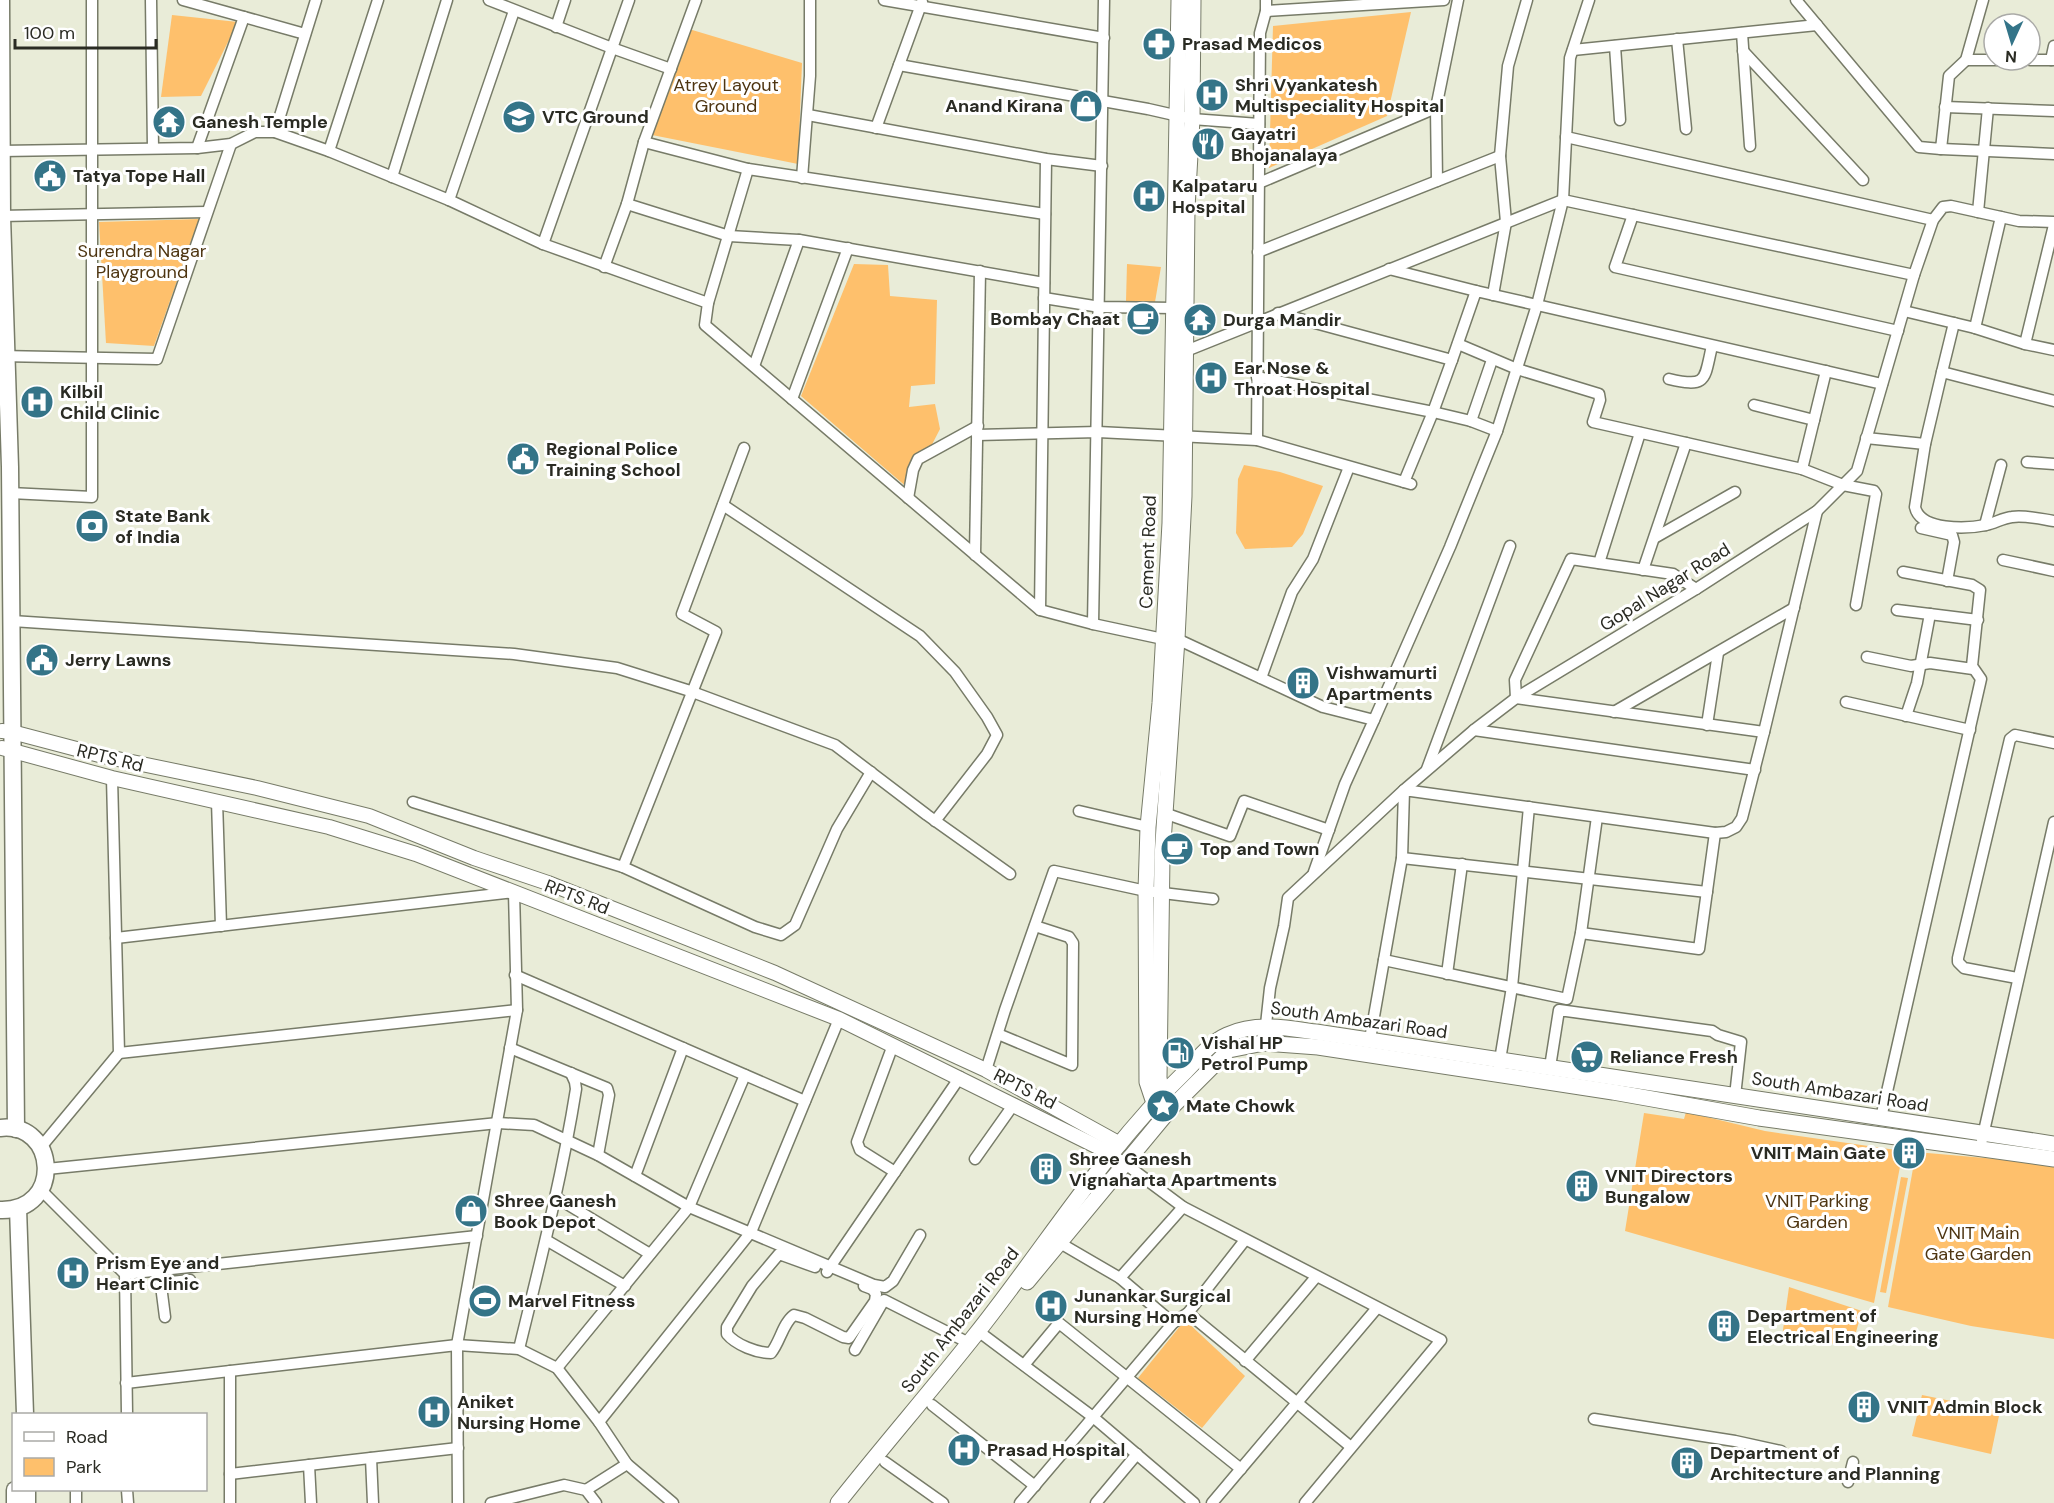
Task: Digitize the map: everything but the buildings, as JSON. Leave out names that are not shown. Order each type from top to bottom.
[{"type":"main road","points":[[1,0],[2,356],[10,494],[5,626],[8,1128],[26,1133],[41,1147],[47,1169],[41,1190],[35,1198],[9,1209]]},
{"type":"main road","name":"Cement Road","points":[[1158,1099],[1147,1082],[1154,892],[1164,813],[1178,436],[1186,351],[1187,208],[1179,0]]},
{"type":"main road","name":"Cement Road","points":[[1178,436],[1174,308],[1193,0]]},
{"type":"main road","points":[[0,564],[5,626]]},
{"type":"main road","name":"Cement Road","points":[[1154,892],[1148,827],[1160,703],[1170,639]]},
{"type":"main road","name":"South Ambazari Road","points":[[850,1503],[932,1405],[978,1337],[1116,1149],[1158,1099],[1225,1035],[1266,1026],[1370,1039],[1499,1067]]},
{"type":"main road","name":"South Ambazari Road","points":[[838,1503],[1060,1243],[1168,1112],[1229,1050],[1264,1043],[1499,1067],[1550,1066],[1881,1118],[1982,1141],[2054,1144]]},
{"type":"main road","points":[[1499,1067],[1613,1092],[1759,1118],[1982,1141],[2054,1159]]},
{"type":"main road","points":[[1158,1099],[1168,1112]]},
{"type":"main road","points":[[9,1209],[12,1254],[14,1413]]},
{"type":"main road","points":[[9,1209],[25,1413]]},
{"type":"street","points":[[10,494],[92,497],[92,0]]},
{"type":"street","points":[[151,0],[153,148]]},
{"type":"street","points":[[183,0],[305,34]]},
{"type":"street","points":[[276,132],[316,0]]},
{"type":"street","points":[[329,151],[378,0]]},
{"type":"street","points":[[392,177],[447,0]]},
{"type":"street","points":[[489,0],[671,69]]},
{"type":"street","points":[[556,27],[565,0]]},
{"type":"street","points":[[543,244],[629,0]]},
{"type":"street","points":[[604,267],[627,204],[644,142],[696,0]]},
{"type":"street","points":[[802,178],[808,115],[810,0]]},
{"type":"street","points":[[884,0],[921,3],[1104,38]]},
{"type":"street","points":[[1093,624],[1104,0]]},
{"type":"street","points":[[1257,441],[1260,33],[1266,5],[1444,0]]},
{"type":"street","points":[[1437,181],[1436,108],[1458,0]]},
{"type":"street","points":[[1493,295],[1506,222],[1500,156],[1508,66],[1527,0]]},
{"type":"street","points":[[1313,874],[1345,784],[1450,547],[1497,431],[1517,369],[1537,305],[1563,200],[1570,58],[1589,0]]},
{"type":"street","points":[[1796,0],[1919,147],[2054,154]]},
{"type":"street","points":[[1941,148],[1950,76],[1966,60],[1983,0]]},
{"type":"street","points":[[876,128],[921,3]]},
{"type":"street","points":[[449,200],[514,10]]},
{"type":"street","points":[[197,148],[244,17]]},
{"type":"street","points":[[1573,50],[1817,25]]},
{"type":"street","points":[[1742,33],[1750,147]]},
{"type":"street","points":[[1677,39],[1686,129]]},
{"type":"street","points":[[1615,46],[1620,120]]},
{"type":"street","points":[[2052,60],[2054,46]]},
{"type":"street","points":[[1743,51],[1863,180]]},
{"type":"street","points":[[1966,60],[1982,60]]},
{"type":"street","points":[[899,65],[1184,117],[1259,124]]},
{"type":"street","points":[[1946,107],[2054,111]]},
{"type":"street","points":[[1258,183],[1436,108]]},
{"type":"street","points":[[1978,212],[1988,108]]},
{"type":"street","points":[[808,115],[1046,159],[1102,166]]},
{"type":"street","points":[[1,151],[197,148],[231,144],[255,132],[276,132],[449,200],[543,244],[708,303]]},
{"type":"street","points":[[1566,137],[1933,220],[1943,207],[1951,206],[2019,221],[2054,223],[2025,344]]},
{"type":"street","points":[[644,142],[748,170],[1045,214]]},
{"type":"street","points":[[2,356],[157,359],[231,144]]},
{"type":"street","points":[[1258,252],[1500,156]]},
{"type":"street","points":[[1040,610],[1046,159]]},
{"type":"street","points":[[748,170],[708,303],[705,325],[1040,610],[1093,624],[1170,639],[1323,707],[1374,720]]},
{"type":"street","points":[[1186,351],[1563,200],[1914,275]]},
{"type":"street","points":[[627,204],[729,236],[799,240],[1044,283]]},
{"type":"street","points":[[1,216],[207,212]]},
{"type":"street","points":[[1633,215],[1615,267],[1898,331]]},
{"type":"street","points":[[1976,328],[2001,217]]},
{"type":"street","name":"Gopal Nagar Road","points":[[1264,1043],[1270,988],[1288,898],[1404,790],[1474,730],[1516,698],[1696,589],[1816,511],[1857,471],[1914,275],[1933,220]]},
{"type":"street","points":[[754,366],[799,240]]},
{"type":"street","points":[[792,399],[848,248]]},
{"type":"street","points":[[1389,269],[1882,384]]},
{"type":"street","points":[[975,555],[980,272]]},
{"type":"street","points":[[908,498],[913,470],[918,459],[978,430],[1042,435],[1098,432],[1257,441],[1408,483],[1476,291]]},
{"type":"street","points":[[1044,298],[1100,307],[1174,308]]},
{"type":"street","points":[[1904,311],[2054,350]]},
{"type":"street","points":[[1277,313],[1452,360]]},
{"type":"street","points":[[1954,323],[1925,444],[1915,507],[1919,516],[1927,522],[1939,525],[1964,527],[1985,525],[2013,517],[2054,521]]},
{"type":"street","points":[[1458,344],[1517,369],[1599,394],[1600,400],[1593,422],[1802,469],[1843,485],[1872,489],[1876,494],[1856,605]]},
{"type":"street","points":[[1669,380],[1692,385],[1699,382],[1705,376],[1712,346]]},
{"type":"street","points":[[1471,421],[1492,360]]},
{"type":"street","points":[[1802,469],[1826,372]]},
{"type":"street","points":[[1942,372],[2054,400]]},
{"type":"street","points":[[1257,377],[1433,412],[1471,421],[1497,431]]},
{"type":"street","points":[[1754,405],[1814,420]]},
{"type":"street","points":[[1599,563],[1640,433]]},
{"type":"street","points":[[1866,438],[1925,444]]},
{"type":"street","points":[[1643,570],[1686,443]]},
{"type":"street","points":[[623,867],[716,632],[682,614],[744,448]]},
{"type":"street","points":[[2027,462],[2054,464]]},
{"type":"street","points":[[1985,525],[2001,465]]},
{"type":"street","points":[[1261,678],[1292,592],[1313,559],[1349,466]]},
{"type":"street","points":[[1656,537],[1735,492]]},
{"type":"street","points":[[723,504],[920,636],[956,672],[987,717],[997,735],[987,754],[935,821]]},
{"type":"street","points":[[1370,1039],[1402,858],[1404,790],[1714,832],[1726,832],[1736,827],[1742,818],[1755,770],[1816,511]]},
{"type":"street","points":[[1921,528],[1952,534],[1954,542],[1947,580]]},
{"type":"street","points":[[1426,772],[1510,546]]},
{"type":"street","points":[[1696,589],[1673,574],[1571,559],[1515,680],[1516,698],[1764,732]]},
{"type":"street","points":[[2003,560],[2054,572]]},
{"type":"street","points":[[1903,572],[1972,585],[1980,590],[1973,669]]},
{"type":"street","points":[[1614,712],[1794,608]]},
{"type":"street","points":[[1897,610],[1978,620]]},
{"type":"street","points":[[1906,716],[1913,697],[1930,614]]},
{"type":"street","points":[[5,626],[514,654],[617,668],[693,692],[836,745],[935,821],[1010,874]]},
{"type":"street","points":[[1707,725],[1719,652]]},
{"type":"street","points":[[1867,657],[1911,666],[1930,663],[1973,669],[1981,679],[1881,1118]]},
{"type":"street","points":[[1846,702],[1970,730]]},
{"type":"street","points":[[1474,730],[1755,770]]},
{"type":"street","points":[[7,731],[103,756],[257,788],[369,816],[775,973],[986,1070],[1116,1149],[1126,1163],[1182,1207],[1441,1340],[1305,1503]]},
{"type":"street","points":[[2017,978],[1964,968],[1958,962],[1958,958],[2010,739],[2015,735],[2054,743]]},
{"type":"street","name":"RPTS Rd","points":[[7,750],[112,778],[329,827],[416,854],[839,1019],[1014,1104],[1116,1149]]},
{"type":"street","points":[[412,802],[623,867],[755,927],[781,935],[795,925],[837,829],[871,772]]},
{"type":"street","points":[[41,1147],[119,1053],[112,778]]},
{"type":"street","points":[[217,801],[221,926]]},
{"type":"street","points":[[1164,813],[1230,836],[1244,801],[1329,830]]},
{"type":"street","points":[[1499,1067],[1512,987],[1529,807]]},
{"type":"street","points":[[1079,811],[1148,827]]},
{"type":"street","points":[[1384,960],[1568,999],[1590,879],[1597,817]]},
{"type":"street","points":[[1982,1141],[2054,822]]},
{"type":"street","points":[[1581,933],[1699,949],[1714,832]]},
{"type":"street","points":[[1402,858],[1707,892]]},
{"type":"street","points":[[1447,974],[1462,864]]},
{"type":"street","points":[[986,1070],[1054,871],[1154,892],[1213,899]]},
{"type":"street","points":[[116,938],[514,892],[517,1010],[457,1345],[458,1503]]},
{"type":"street","points":[[998,1034],[1072,1065],[1073,943],[1069,937],[1035,926]]},
{"type":"street","points":[[515,975],[805,1101]]},
{"type":"street","points":[[119,1053],[517,1010]]},
{"type":"street","points":[[1550,1066],[1559,1010],[1712,1031],[1741,1042],[1735,1096]]},
{"type":"street","points":[[599,1422],[751,1232],[839,1019]]},
{"type":"street","points":[[893,1045],[858,1142],[860,1150],[895,1172]]},
{"type":"street","points":[[510,1048],[607,1088],[609,1095],[598,1155]]},
{"type":"street","points":[[635,1176],[684,1048]]},
{"type":"street","points":[[519,1349],[568,1139],[576,1089],[571,1073]]},
{"type":"street","points":[[557,1368],[689,1207],[745,1075]]},
{"type":"street","points":[[828,1269],[960,1077]]},
{"type":"street","points":[[975,1159],[1014,1104]]},
{"type":"street","points":[[47,1169],[498,1123],[534,1125],[568,1139],[689,1207],[751,1232],[787,1252],[872,1289],[876,1294],[875,1301],[849,1338],[843,1338],[805,1318],[794,1315],[789,1319],[778,1344],[771,1353],[764,1353],[733,1340],[727,1334],[728,1327],[752,1286],[779,1254],[787,1252]]},
{"type":"street","points":[[41,1190],[125,1274],[127,1413]]},
{"type":"street","points":[[556,1197],[650,1254]]},
{"type":"street","points":[[1120,1278],[1182,1207]]},
{"type":"street","points":[[828,1269],[885,1287],[893,1281],[920,1235]]},
{"type":"street","points":[[125,1274],[477,1236]]},
{"type":"street","points":[[546,1240],[625,1286]]},
{"type":"street","points":[[1020,1503],[1173,1323],[1188,1313],[1245,1240]]},
{"type":"street","points":[[1060,1243],[1120,1278],[1173,1323]]},
{"type":"street","points":[[159,1270],[165,1317]]},
{"type":"street","points":[[1245,1361],[1316,1277]]},
{"type":"street","points":[[161,1283],[190,1280]]},
{"type":"street","points":[[855,1350],[884,1300],[978,1337],[1024,1365],[1093,1418],[1194,1503]]},
{"type":"street","points":[[1212,1503],[1377,1308]]},
{"type":"street","points":[[1188,1313],[1352,1447]]},
{"type":"street","points":[[1024,1365],[1059,1323],[1241,1469]]},
{"type":"street","points":[[126,1383],[457,1345],[519,1349],[557,1368],[599,1422],[627,1464],[673,1503]]},
{"type":"street","points":[[230,1371],[230,1503]]},
{"type":"street","points":[[932,1405],[1035,1486]]},
{"type":"street","points":[[1594,1419],[1781,1450]]},
{"type":"street","points":[[230,1474],[458,1449]]},
{"type":"street","points":[[1096,1503],[1137,1455]]},
{"type":"street","points":[[371,1458],[373,1503]]},
{"type":"street","points":[[885,1462],[943,1503]]},
{"type":"street","points":[[1848,1482],[1853,1462]]},
{"type":"street","points":[[586,1490],[627,1464]]},
{"type":"street","points":[[309,1465],[311,1503]]},
{"type":"street","points":[[491,1503],[564,1485],[586,1490],[596,1503]]},
{"type":"green space","points":[[1411,12],[1387,116],[1269,168],[1273,26]]},
{"type":"green space","points":[[172,15],[238,22],[201,96],[161,97]]},
{"type":"green space","name":"Atrey Layout Ground","points":[[689,29],[802,63],[798,164],[652,135]]},
{"type":"green space","name":"Surendra Nagar Playground","points":[[199,219],[154,346],[106,343],[99,222]]},
{"type":"green space","points":[[854,264],[888,265],[890,296],[937,300],[935,384],[911,386],[909,407],[935,404],[940,429],[909,489],[801,396]]},
{"type":"green space","points":[[1127,264],[1161,267],[1155,302],[1126,301]]},
{"type":"green space","points":[[1244,465],[1280,472],[1323,486],[1303,534],[1292,547],[1245,549],[1236,533],[1238,479]]},
{"type":"green space","name":"VNIT Parking Garden","points":[[1686,1112],[1765,1131],[1903,1151],[1874,1303],[1625,1231],[1644,1113],[1684,1119]]},
{"type":"green space","name":"VNIT Main Gate Garden","points":[[1916,1152],[2054,1164],[2054,1339],[1971,1326],[1888,1307]]},
{"type":"green space","points":[[1901,1177],[1908,1178],[1886,1293],[1880,1292]]},
{"type":"green space","points":[[1789,1287],[1862,1311],[1852,1346],[1782,1337]]},
{"type":"green space","points":[[1185,1320],[1245,1376],[1202,1428],[1138,1378]]},
{"type":"green space","points":[[1922,1395],[2000,1411],[1991,1454],[1912,1436]]},
{"type":"place","name":"Prasad Medicos","points":[[1159,44]]},
{"type":"place","name":"Shri Vyankatesh Multispeciality Hospital","points":[[1212,95]]},
{"type":"place","name":"Anand Kirana","points":[[1086,106]]},
{"type":"place","name":"VTC Ground","points":[[519,117]]},
{"type":"place","name":"Ganesh Temple","points":[[169,122]]},
{"type":"place","name":"Gayatri Bhojanalaya","points":[[1208,144]]},
{"type":"place","name":"Tatya Tope Hall","points":[[50,176]]},
{"type":"place","name":"Kalpataru Hospital","points":[[1149,196]]},
{"type":"place","name":"Bombay Chaat","points":[[1143,319]]},
{"type":"place","name":"Durga Mandir","points":[[1200,320]]},
{"type":"place","name":"Ear Nose & Throat Hospital","points":[[1211,378]]},
{"type":"place","name":"Kilbil Child Clinic","points":[[37,402]]},
{"type":"place","name":"Regional Police Training School","points":[[523,459]]},
{"type":"place","name":"State Bank of India","points":[[92,526]]},
{"type":"place","name":"Jerry Lawns","points":[[42,660]]},
{"type":"place","name":"Vishwamurti Apartments","points":[[1303,683]]},
{"type":"place","name":"Top and Town","points":[[1177,849]]},
{"type":"place","name":"Vishal HP Petrol Pump","points":[[1178,1053]]},
{"type":"place","name":"Reliance Fresh","points":[[1587,1057]]},
{"type":"place","name":"Mate Chowk","points":[[1163,1106]]},
{"type":"place","name":"VNIT Main Gate","points":[[1909,1153]]},
{"type":"place","name":"Shree Ganesh Vignaharta Apartments","points":[[1046,1169]]},
{"type":"place","name":"VNIT Directors Bungalow","points":[[1582,1186]]},
{"type":"place","name":"Shree Ganesh Book Depot","points":[[471,1211]]},
{"type":"place","name":"Prism Eye and Heart Clinic","points":[[73,1273]]},
{"type":"place","name":"Marvel Fitness","points":[[485,1301]]},
{"type":"place","name":"Junankar Surgical Nursing Home","points":[[1051,1306]]},
{"type":"place","name":"Department of Electrical Engineering","points":[[1724,1326]]},
{"type":"place","name":"VNIT Admin Block","points":[[1864,1407]]},
{"type":"place","name":"Aniket Nursing Home","points":[[434,1412]]},
{"type":"place","name":"Prasad Hospital","points":[[964,1450]]},
{"type":"place","name":"Department of Architecture and Planning","points":[[1687,1463]]}]
